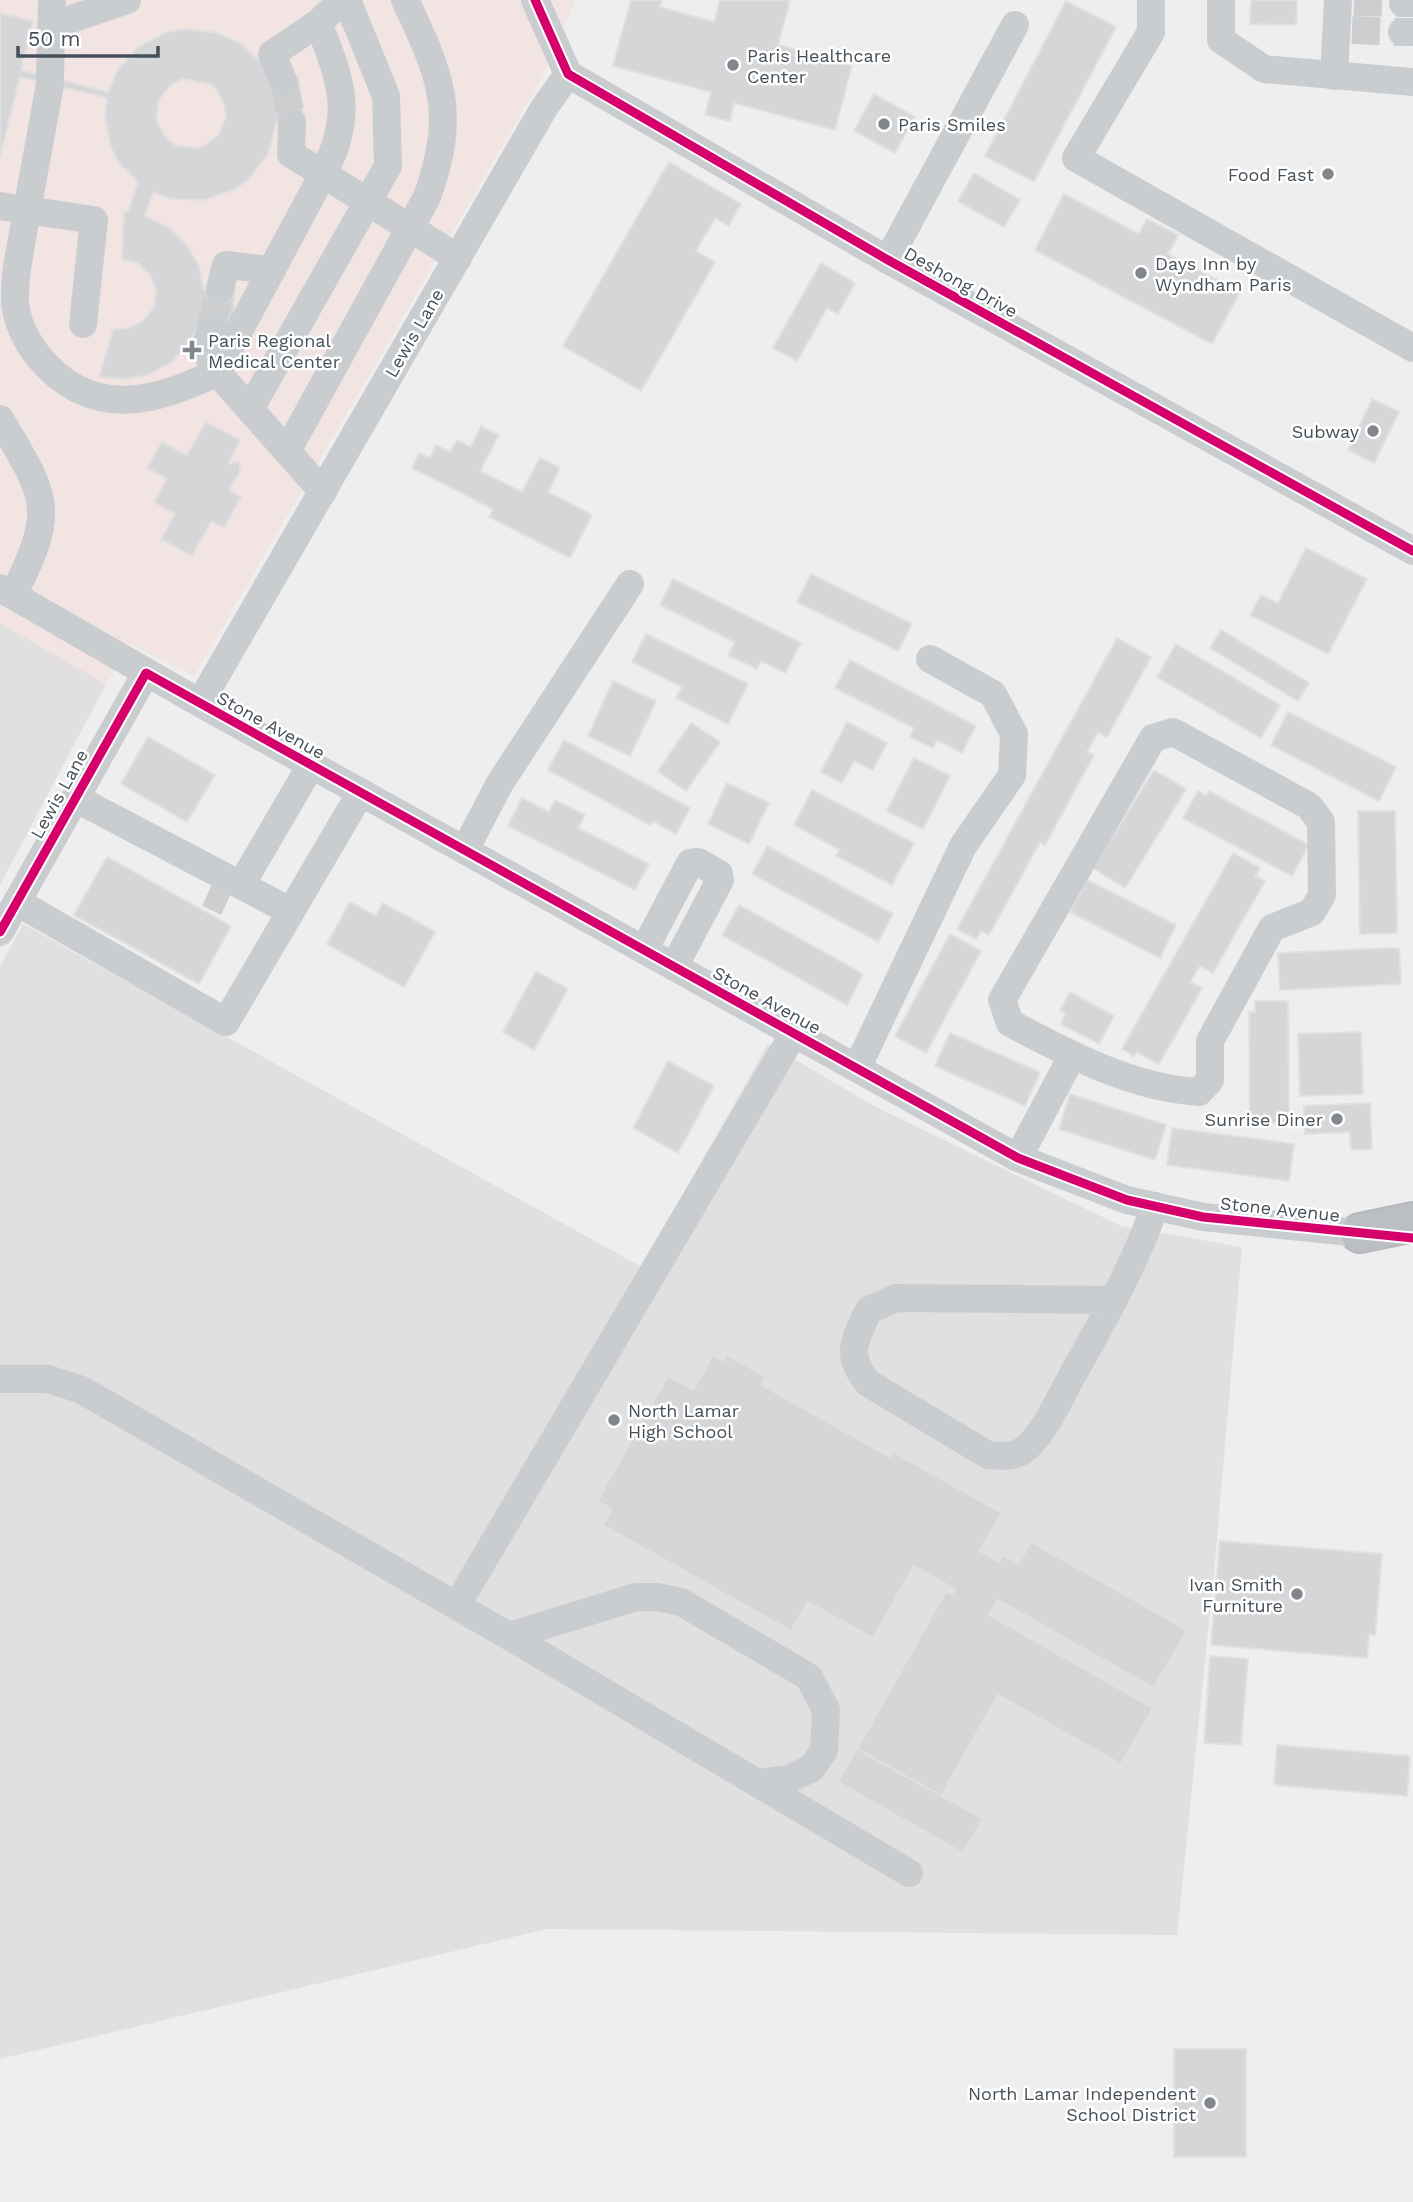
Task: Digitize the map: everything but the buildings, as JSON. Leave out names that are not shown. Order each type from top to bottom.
[{"type":"street","points":[[127,0],[53,13],[50,81],[13,208],[14,301],[28,344],[52,373],[86,396],[131,400],[182,390],[217,372],[337,148],[342,124],[342,97],[336,67],[318,23]]},
{"type":"street","points":[[250,409],[388,166],[386,96],[345,0],[318,23],[272,54],[284,83]]},
{"type":"street","points":[[287,451],[408,227],[427,197],[439,162],[445,110],[429,51],[405,0]]},
{"type":"street","points":[[536,0],[568,74]]},
{"type":"street","points":[[1151,0],[1150,32],[1076,158],[1413,348]]},
{"type":"street","points":[[1221,0],[1221,40],[1264,69],[1413,82]]},
{"type":"street","points":[[1335,76],[1344,30],[1343,1]]},
{"type":"street","points":[[888,260],[1015,25]]},
{"type":"street","name":"Lewis Lane","points":[[200,704],[544,108],[568,74]]},
{"type":"street","name":"Deshong Drive","points":[[568,74],[888,260],[1413,551]]},
{"type":"street","points":[[292,122],[291,154],[458,258]]},
{"type":"street","points":[[13,208],[94,220],[83,324]]},
{"type":"street","points":[[219,289],[226,265],[272,270]]},
{"type":"street","points":[[211,328],[205,350],[217,372],[323,492]]},
{"type":"street","points":[[0,419],[37,481],[42,503],[38,538],[7,591]]},
{"type":"street","points":[[465,850],[500,783],[631,584]]},
{"type":"street","name":"Stone Avenue","points":[[7,591],[200,704],[1018,1158],[1127,1200],[1203,1217],[1398,1235]]},
{"type":"street","points":[[857,1068],[963,846],[1013,775],[1014,734],[993,694],[930,659]]},
{"type":"street","name":"Lewis Lane","points":[[0,932],[146,673]]},
{"type":"street","points":[[1173,732],[1309,806],[1321,822],[1322,895],[1312,912],[1272,928],[1210,1041],[1210,1080],[1199,1092],[1167,1091],[1072,1056],[1010,1023],[1002,1000],[1153,738],[1173,732]]},
{"type":"street","points":[[233,893],[311,765]]},
{"type":"street","points":[[17,902],[226,1022],[361,792]]},
{"type":"street","points":[[75,798],[200,864],[233,893],[290,911]]},
{"type":"street","points":[[643,950],[691,863],[698,862],[719,874],[720,880],[674,967]]},
{"type":"street","points":[[457,1605],[794,1033]]},
{"type":"street","points":[[1018,1158],[1072,1056]]},
{"type":"street","points":[[1114,1300],[896,1298],[869,1310],[853,1345],[855,1367],[868,1383],[988,1455],[1006,1457],[1023,1451],[1046,1424],[1114,1300],[1139,1252],[1155,1206]]},
{"type":"street","points":[[0,1379],[48,1379],[82,1390],[457,1605],[909,1873]]},
{"type":"street","points":[[509,1636],[636,1597],[657,1597],[681,1602],[809,1677],[826,1710],[824,1750],[812,1768],[789,1779],[757,1783]]},
{"type":"shaded area","name":"Paris Regional Medical Center","points":[[0,0],[575,0],[543,76],[194,676],[130,644],[106,684],[0,623]]},
{"type":"shaded area","points":[[0,623],[106,684],[0,885]]},
{"type":"shaded area","name":"North Lamar High School","points":[[23,924],[642,1267],[768,1044],[878,1108],[1121,1226],[1242,1247],[1214,1573],[1177,1935],[547,1929],[0,2059],[0,966]]},
{"type":"tunnel","points":[[1354,2],[1403,3]]},
{"type":"tunnel","points":[[1352,30],[1402,32]]},
{"type":"tunnel","points":[[284,83],[292,122]]},
{"type":"tunnel","points":[[211,328],[220,289]]},
{"type":"tunnel","points":[[208,893],[227,902]]},
{"type":"cycle path","points":[[535,0],[568,74],[888,260],[1413,551]]},
{"type":"cycle path","points":[[0,932],[146,673],[1018,1158],[1127,1200],[1203,1217],[1413,1238]]},
{"type":"place","name":"Paris Healthcare Center","points":[[733,65]]},
{"type":"place","name":"Paris Smiles","points":[[884,124]]},
{"type":"place","name":"Food Fast","points":[[1328,174]]},
{"type":"place","name":"Days Inn by Wyndham Paris","points":[[1141,273]]},
{"type":"place","name":"Paris Regional Medical Center","points":[[192,350]]},
{"type":"place","name":"Subway","points":[[1373,431]]},
{"type":"place","name":"Sunrise Diner","points":[[1337,1119]]},
{"type":"place","name":"North Lamar High School","points":[[614,1420]]},
{"type":"place","name":"Ivan Smith Furniture","points":[[1297,1594]]},
{"type":"place","name":"North Lamar Independent School District","points":[[1210,2103]]}]
